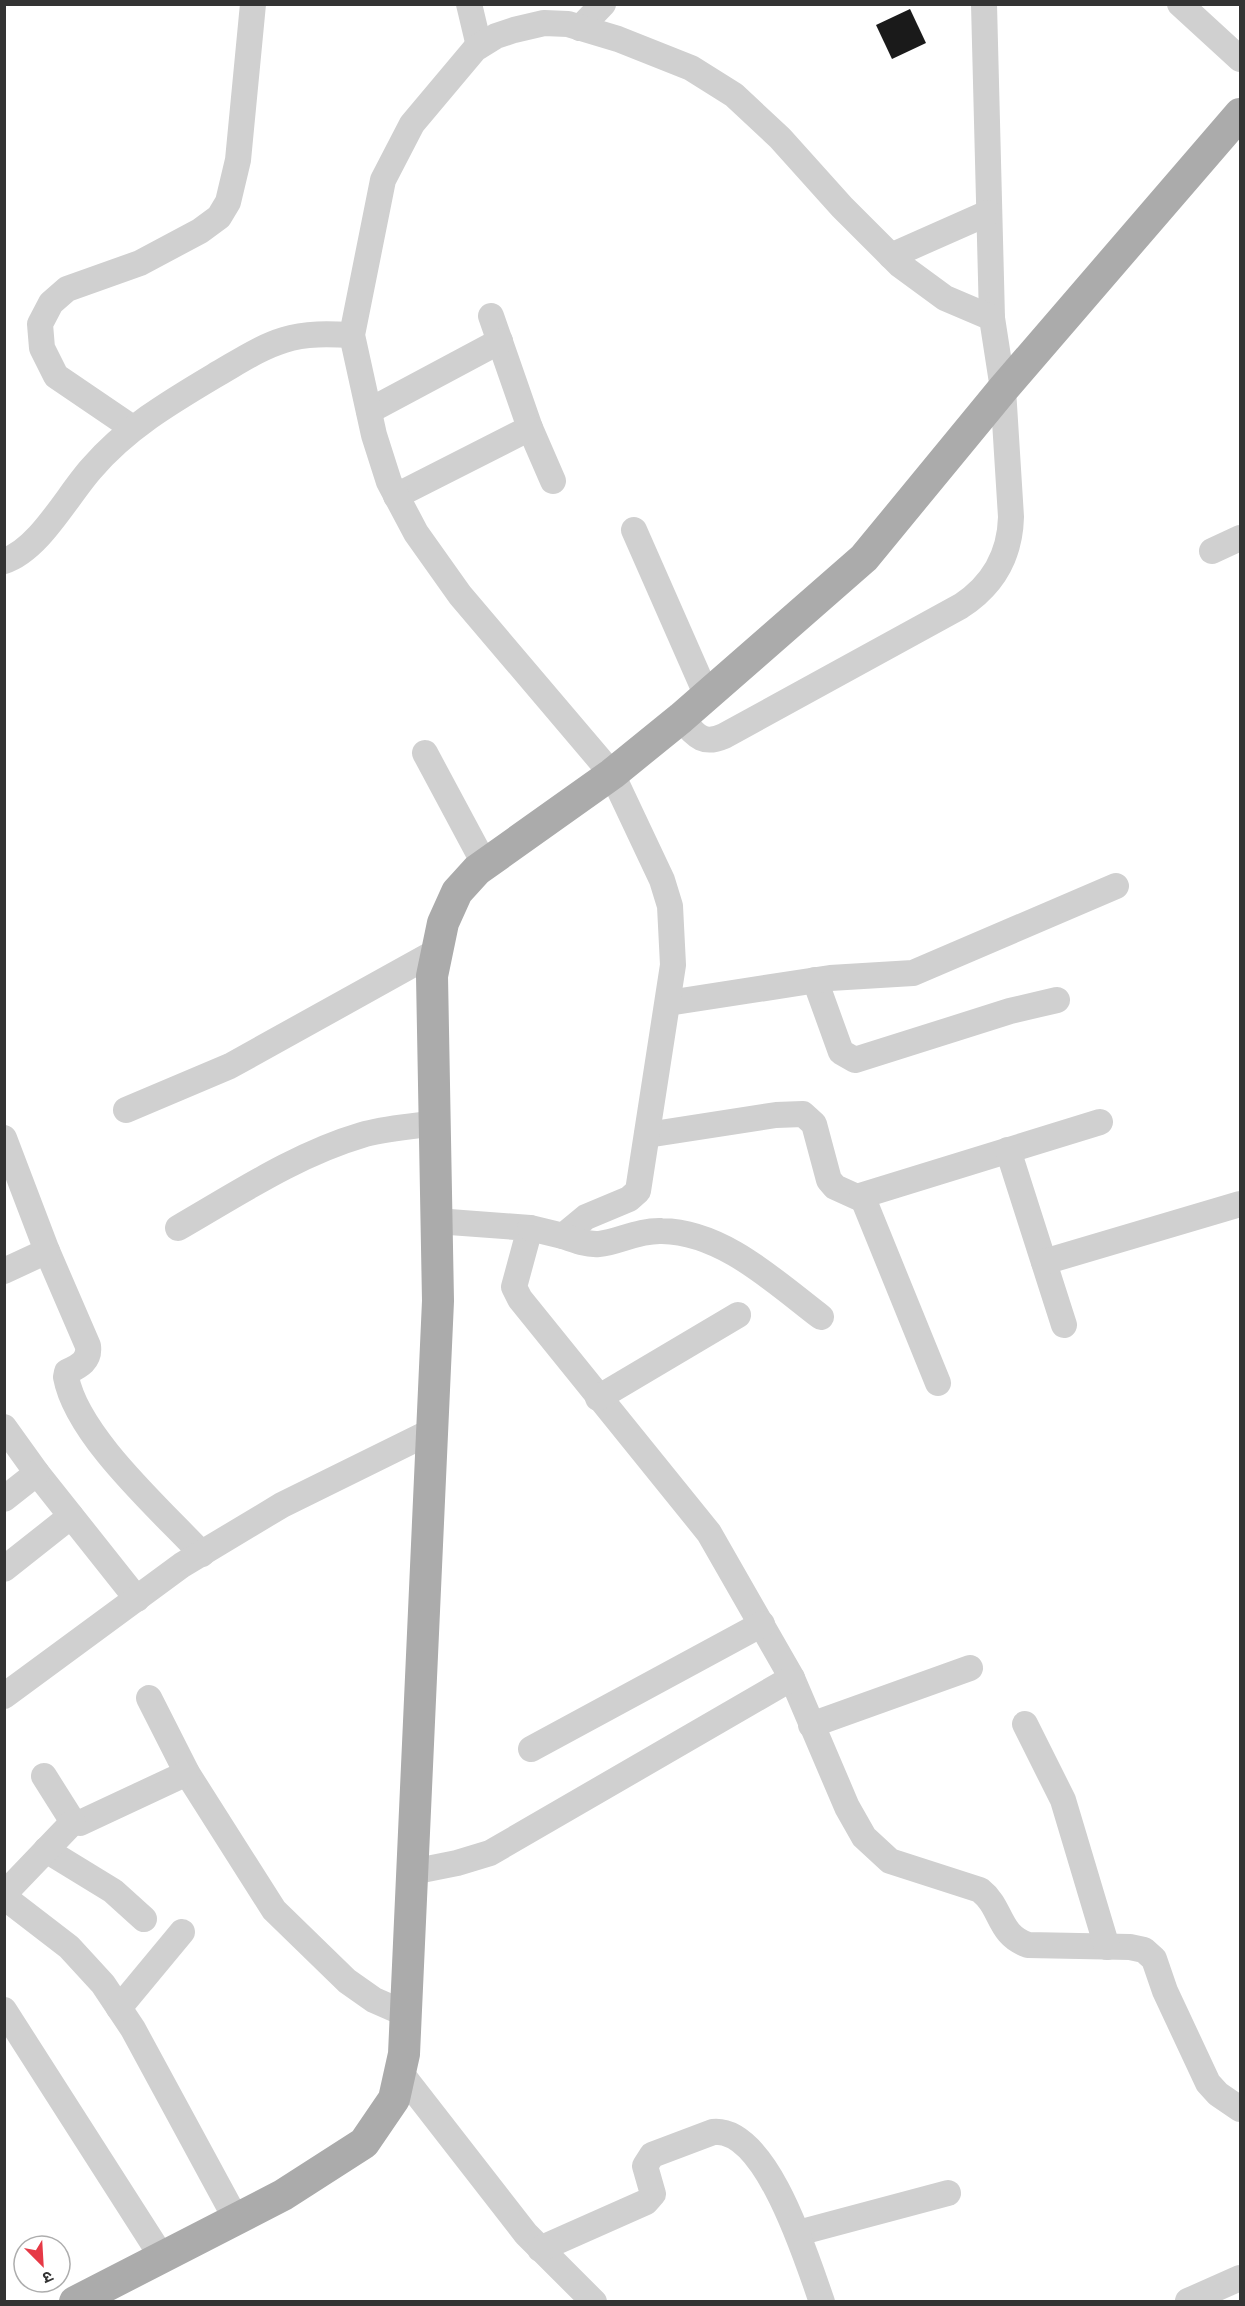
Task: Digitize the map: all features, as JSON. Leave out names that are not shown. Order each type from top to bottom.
[{"type":"main road","points":[[78,2301],[283,2195],[364,2143],[394,2099],[400,2072],[406,2013],[438,1301],[432,976],[443,922],[457,892],[485,865],[612,774],[681,718],[864,558],[1003,389],[1240,114]]},
{"type":"street","points":[[131,427],[56,376],[42,348],[40,324],[51,303],[68,289],[140,263],[200,231],[219,217],[228,202],[238,160],[253,4]]},
{"type":"street","points":[[469,4],[479,46]]},
{"type":"street","points":[[580,28],[603,4]]},
{"type":"street","points":[[681,718],[696,735],[705,740],[714,741],[961,606],[978,592],[997,571],[1010,536],[1003,389],[992,318],[984,4]]},
{"type":"street","points":[[1180,4],[1240,59]]},
{"type":"street","points":[[563,1236],[586,1217],[637,1194],[673,965],[670,906],[663,880],[612,774],[460,595],[416,533],[396,496],[374,435],[352,335],[383,180],[412,124],[479,46],[496,36],[544,23],[580,28],[618,39],[691,68],[734,95],[780,138],[842,207],[891,256],[945,298],[992,318]]},
{"type":"street","points":[[891,256],[988,213]]},
{"type":"street","points":[[491,316],[530,428],[553,481]]},
{"type":"street","points":[[9,563],[33,542],[91,468],[131,427],[253,353],[283,340],[304,335],[352,335]]},
{"type":"street","points":[[369,411],[500,341]]},
{"type":"street","points":[[396,496],[530,428]]},
{"type":"street","points":[[634,530],[707,696]]},
{"type":"street","points":[[1212,550],[1240,538]]},
{"type":"street","points":[[425,753],[485,865]]},
{"type":"street","points":[[668,1004],[815,980],[914,973],[1116,886]]},
{"type":"street","points":[[126,1110],[230,1066],[437,951]]},
{"type":"street","points":[[815,980],[841,1052],[855,1060],[1010,1011],[1057,1000]]},
{"type":"street","points":[[647,1135],[776,1115],[803,1114],[814,1124],[829,1180],[844,1192],[862,1197],[1100,1122]]},
{"type":"street","points":[[178,1228],[271,1175],[329,1147],[364,1134],[435,1123]]},
{"type":"street","points":[[4,1138],[47,1251],[88,1346],[89,1354],[85,1361],[67,1372],[66,1377],[79,1414],[99,1443],[202,1554]]},
{"type":"street","points":[[1008,1150],[1064,1325]]},
{"type":"street","points":[[862,1197],[938,1383]]},
{"type":"street","points":[[1044,1262],[1240,1204]]},
{"type":"street","points":[[436,1221],[530,1228],[580,1242],[599,1244],[629,1234],[662,1231],[696,1236],[717,1243],[821,1317]]},
{"type":"street","points":[[530,1228],[514,1287],[520,1299],[709,1533],[792,1678],[846,1807],[864,1838],[890,1861],[980,1890],[990,1897],[1015,1940],[1028,1946],[1130,1947],[1144,1950],[1154,1959],[1165,1991],[1208,2082],[1218,2094],[1240,2109]]},
{"type":"street","points":[[4,1271],[47,1251]]},
{"type":"street","points":[[598,1398],[738,1315]]},
{"type":"street","points":[[4,1427],[37,1473],[137,1599]]},
{"type":"street","points":[[8,1686],[202,1554],[282,1505],[432,1431]]},
{"type":"street","points":[[4,1499],[37,1473]]},
{"type":"street","points":[[4,1569],[71,1516]]},
{"type":"street","points":[[531,1749],[762,1624]]},
{"type":"street","points":[[811,1725],[970,1668]]},
{"type":"street","points":[[412,1872],[457,1863],[490,1853],[792,1678]]},
{"type":"street","points":[[149,1698],[187,1773],[274,1910],[347,1981],[374,2000],[406,2013]]},
{"type":"street","points":[[1025,1724],[1063,1800],[1107,1947]]},
{"type":"street","points":[[187,1773],[90,1820],[73,1822],[4,1895],[69,1947],[103,1984],[190,2130],[236,2219]]},
{"type":"street","points":[[44,1776],[73,1822]]},
{"type":"street","points":[[46,1850],[113,1891],[144,1919]]},
{"type":"street","points":[[119,2008],[182,1932]]},
{"type":"street","points":[[4,2010],[162,2257]]},
{"type":"street","points":[[400,2072],[526,2234],[594,2301]]},
{"type":"street","points":[[540,2249],[646,2202],[652,2194],[645,2166],[652,2156],[713,2132],[723,2131],[739,2140],[774,2181],[798,2233],[822,2301]]},
{"type":"street","points":[[798,2233],[948,2193]]},
{"type":"street","points":[[1188,2301],[1240,2278]]},
{"type":"building","points":[[910,9],[926,43],[892,59],[876,25]]}]
